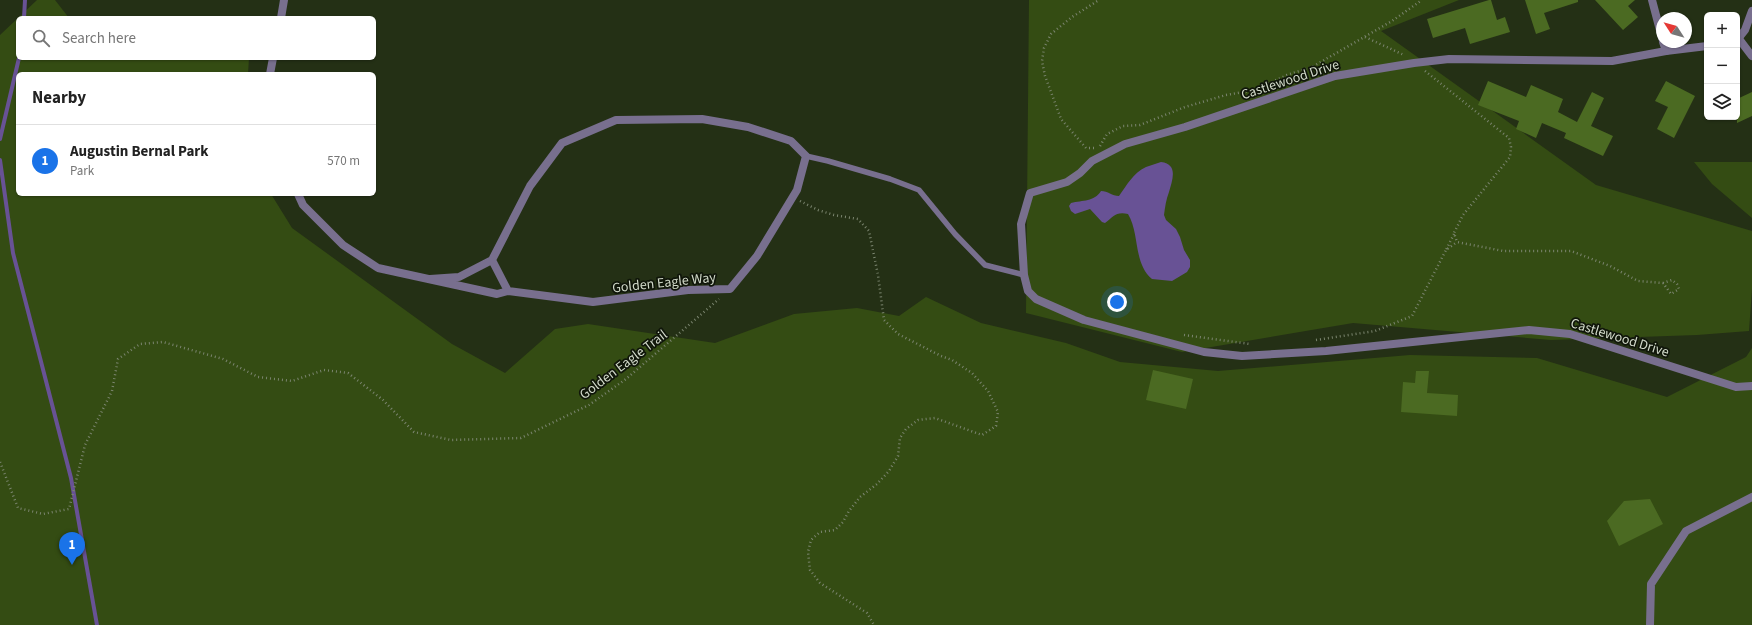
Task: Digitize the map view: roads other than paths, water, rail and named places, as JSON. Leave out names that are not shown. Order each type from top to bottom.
[{"type":"street","points":[[281,16],[284,0]]},
{"type":"street","points":[[1652,0],[1656,15]]},
{"type":"street","points":[[1740,38],[1746,30],[1752,11]]},
{"type":"street","points":[[1740,42],[1752,56]]},
{"type":"street","name":"Castlewood Drive","points":[[1704,46],[1666,51],[1612,61],[1449,59],[1414,63],[1335,76],[1185,128],[1125,144],[1092,161],[1080,173],[1067,182],[1030,193],[1021,224],[1024,275],[1028,291],[1036,299],[1084,320],[1204,352],[1242,356],[1326,351],[1529,330],[1570,334],[1736,387],[1752,386]]},
{"type":"street","points":[[270,72],[273,60]]},
{"type":"street","points":[[508,292],[492,260],[530,186],[562,143],[616,120],[702,119],[748,127],[791,142],[806,156]]},
{"type":"street","name":"Golden Eagle Way","points":[[299,196],[303,205],[343,245],[378,268],[497,294],[508,292],[593,302],[688,290],[730,289],[757,256],[797,190],[806,156]]},
{"type":"street","name":"Golden Eagle Way","points":[[430,279],[459,277],[492,260]]},
{"type":"street","points":[[1650,625],[1652,584],[1686,531],[1752,497]]},
{"type":"lane","points":[[806,156],[890,178],[919,190],[955,234],[985,265],[1024,275]]},
{"type":"waterway","points":[[24,16],[25,0]]},
{"type":"waterway","points":[[0,139],[19,60]]},
{"type":"waterway","points":[[0,160],[13,253],[71,478],[97,625]]},
{"type":"place","name":"Augustin Bernal Park","points":[[72,565]]}]
